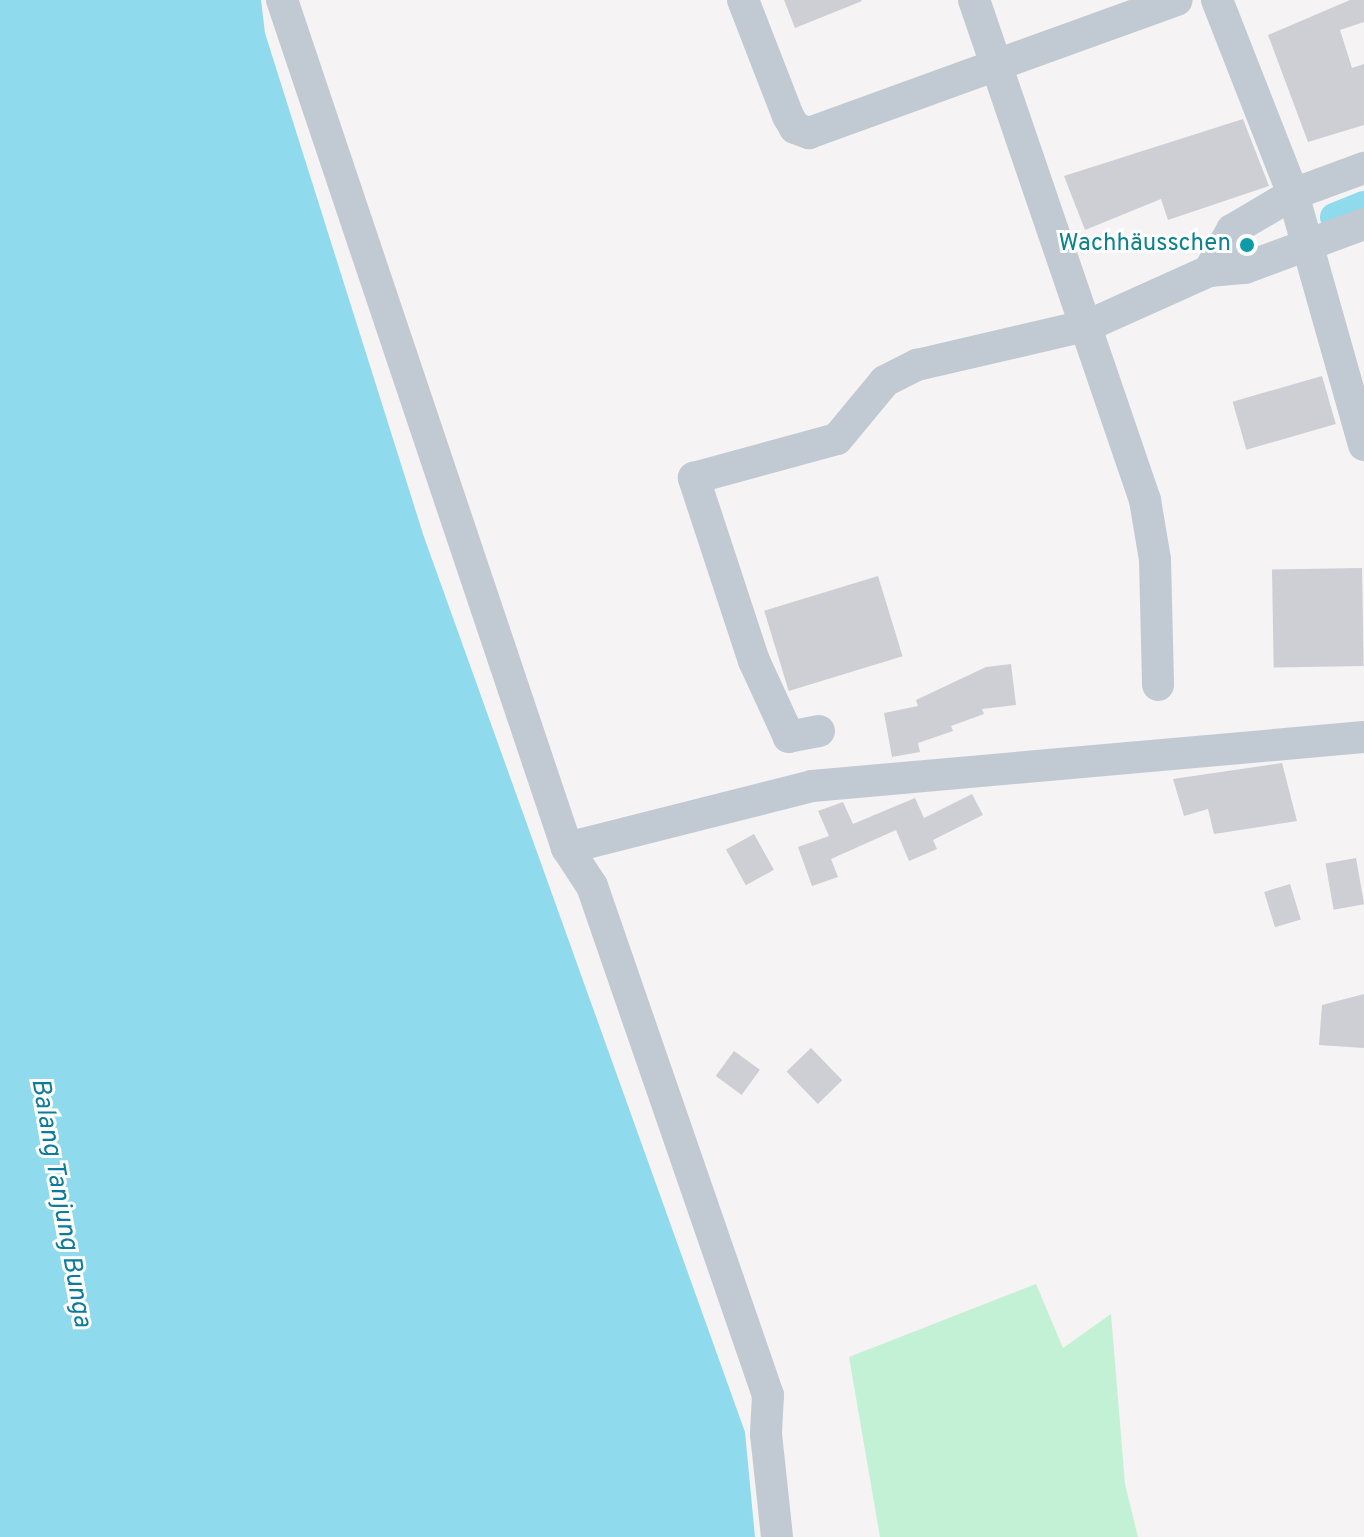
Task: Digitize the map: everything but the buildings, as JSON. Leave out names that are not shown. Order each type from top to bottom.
[{"type":"street","points":[[282,0],[567,848],[592,886],[768,1395],[766,1434],[777,1537]]},
{"type":"street","points":[[743,0],[788,116],[802,132],[840,126],[1177,0]]},
{"type":"street","points":[[974,0],[1089,325],[1145,500],[1155,560],[1158,685]]},
{"type":"street","points":[[1217,0],[1293,194],[1304,242],[1364,445]]},
{"type":"street","points":[[1209,271],[1232,230],[1293,194],[1364,168]]},
{"type":"street","points":[[819,731],[789,737],[754,661],[694,478],[837,439],[885,381],[917,365],[1089,325],[1209,271],[1245,268],[1304,242],[1364,224]]},
{"type":"street","points":[[567,848],[812,786],[1364,737]]},
{"type":"green space","points":[[1036,1284],[1063,1348],[1111,1314],[1125,1484],[1138,1537],[880,1537],[849,1357]]},
{"type":"water","name":"Balang Tanjung Bunga","points":[[0,0],[261,0],[265,33],[424,537],[745,1432],[755,1537],[0,1537]]},
{"type":"waterway","points":[[1334,217],[1364,205]]},
{"type":"place","name":"Wachhäusschen","points":[[1247,245]]}]
